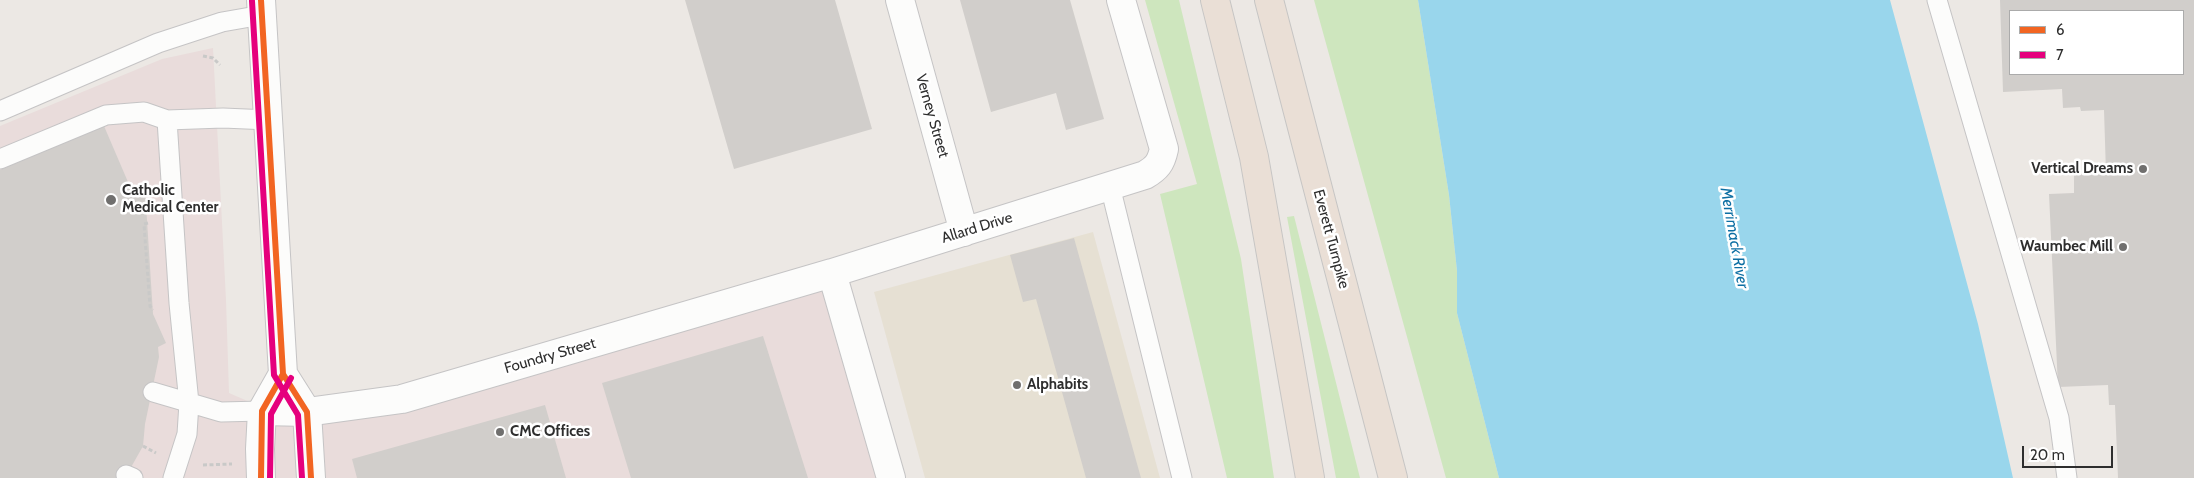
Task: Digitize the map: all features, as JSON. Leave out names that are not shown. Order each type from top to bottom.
[{"type":"highway","points":[[1215,0],[1254,158],[1310,478]]},
{"type":"highway","name":"Everett Turnpike","points":[[1269,0],[1393,478]]},
{"type":"street","name":"Verney Street","points":[[900,0],[964,232]]},
{"type":"street","name":"Allard Drive","points":[[832,273],[1145,175],[1156,169],[1162,161],[1164,149],[1121,0]]},
{"type":"street","points":[[262,8],[282,374],[307,412],[311,478]]},
{"type":"street","points":[[832,273],[891,478]]},
{"type":"street","name":"Foundry Street","points":[[262,410],[307,412],[402,399],[832,273]]},
{"type":"street","points":[[251,471],[260,449],[262,410],[282,374]]},
{"type":"lane","points":[[1937,0],[1951,42],[2059,418],[2067,478]]},
{"type":"lane","points":[[0,111],[158,43],[262,8]]},
{"type":"lane","points":[[0,160],[106,115],[144,112],[167,120],[223,118],[269,120]]},
{"type":"lane","points":[[167,120],[179,303],[190,403],[187,434],[173,478]]},
{"type":"lane","points":[[1110,186],[1182,478]]},
{"type":"lane","points":[[153,392],[221,412],[262,410]]},
{"type":"path","points":[[143,446],[162,456]]},
{"type":"path","points":[[195,466],[251,471]]},
{"type":"shaded area","name":"Catholic Medical Center","points":[[213,48],[229,393],[308,427],[832,273],[891,478],[0,478],[0,126],[162,59]]},
{"type":"shaded area","name":"Alphabits","points":[[1093,232],[1160,478],[925,478],[874,292]]},
{"type":"green space","points":[[1145,0],[1179,0],[1241,259],[1274,478],[1227,478],[1160,194],[1197,184]]},
{"type":"green space","points":[[1314,0],[1418,0],[1449,195],[1457,271],[1457,313],[1499,478],[1446,478]]},
{"type":"green space","points":[[1294,216],[1360,478],[1336,478],[1287,217]]},
{"type":"water","name":"Merrimack River","points":[[1418,0],[1890,0],[1978,324],[2013,478],[1499,478],[1457,313],[1457,271],[1449,195]]},
{"type":"building","points":[[685,0],[835,0],[872,129],[734,169]]},
{"type":"building","points":[[960,0],[1070,0],[1104,119],[1066,130],[1056,93],[991,112]]},
{"type":"building","name":"Waumbec Mill","points":[[2000,0],[2194,0],[2194,478],[2118,478],[2115,405],[2109,405],[2108,385],[2058,387],[2049,194],[2074,193],[2074,175],[2106,173],[2104,110],[2081,111],[2080,107],[2063,108],[2062,89],[2003,92]]},
{"type":"building","name":"Catholic Medical Center","points":[[104,126],[131,189],[145,189],[153,314],[166,343],[158,347],[159,357],[145,424],[143,446],[125,478],[0,478],[0,170]]},
{"type":"building","points":[[1074,238],[1141,478],[1086,478],[1036,299],[1023,302],[1010,255]]},
{"type":"building","points":[[763,336],[808,478],[631,478],[602,383]]},
{"type":"building","name":"CMC Offices","points":[[545,405],[566,478],[357,478],[352,459]]},
{"type":"transit line","name":"6","points":[[261,0],[283,374],[307,412],[311,478]]},
{"type":"transit line","name":"7","points":[[252,1],[274,375],[298,415],[302,478]]},
{"type":"transit line","name":"6","points":[[261,478],[262,411],[283,374]]},
{"type":"transit line","name":"7","points":[[270,478],[271,414],[291,378]]},
{"type":"place","name":"Vertical Dreams","points":[[2143,169]]},
{"type":"place","name":"Catholic Medical Center","points":[[111,200]]},
{"type":"place","name":"Waumbec Mill","points":[[2123,247]]},
{"type":"place","name":"Alphabits","points":[[1017,385]]},
{"type":"place","name":"CMC Offices","points":[[500,432]]}]
